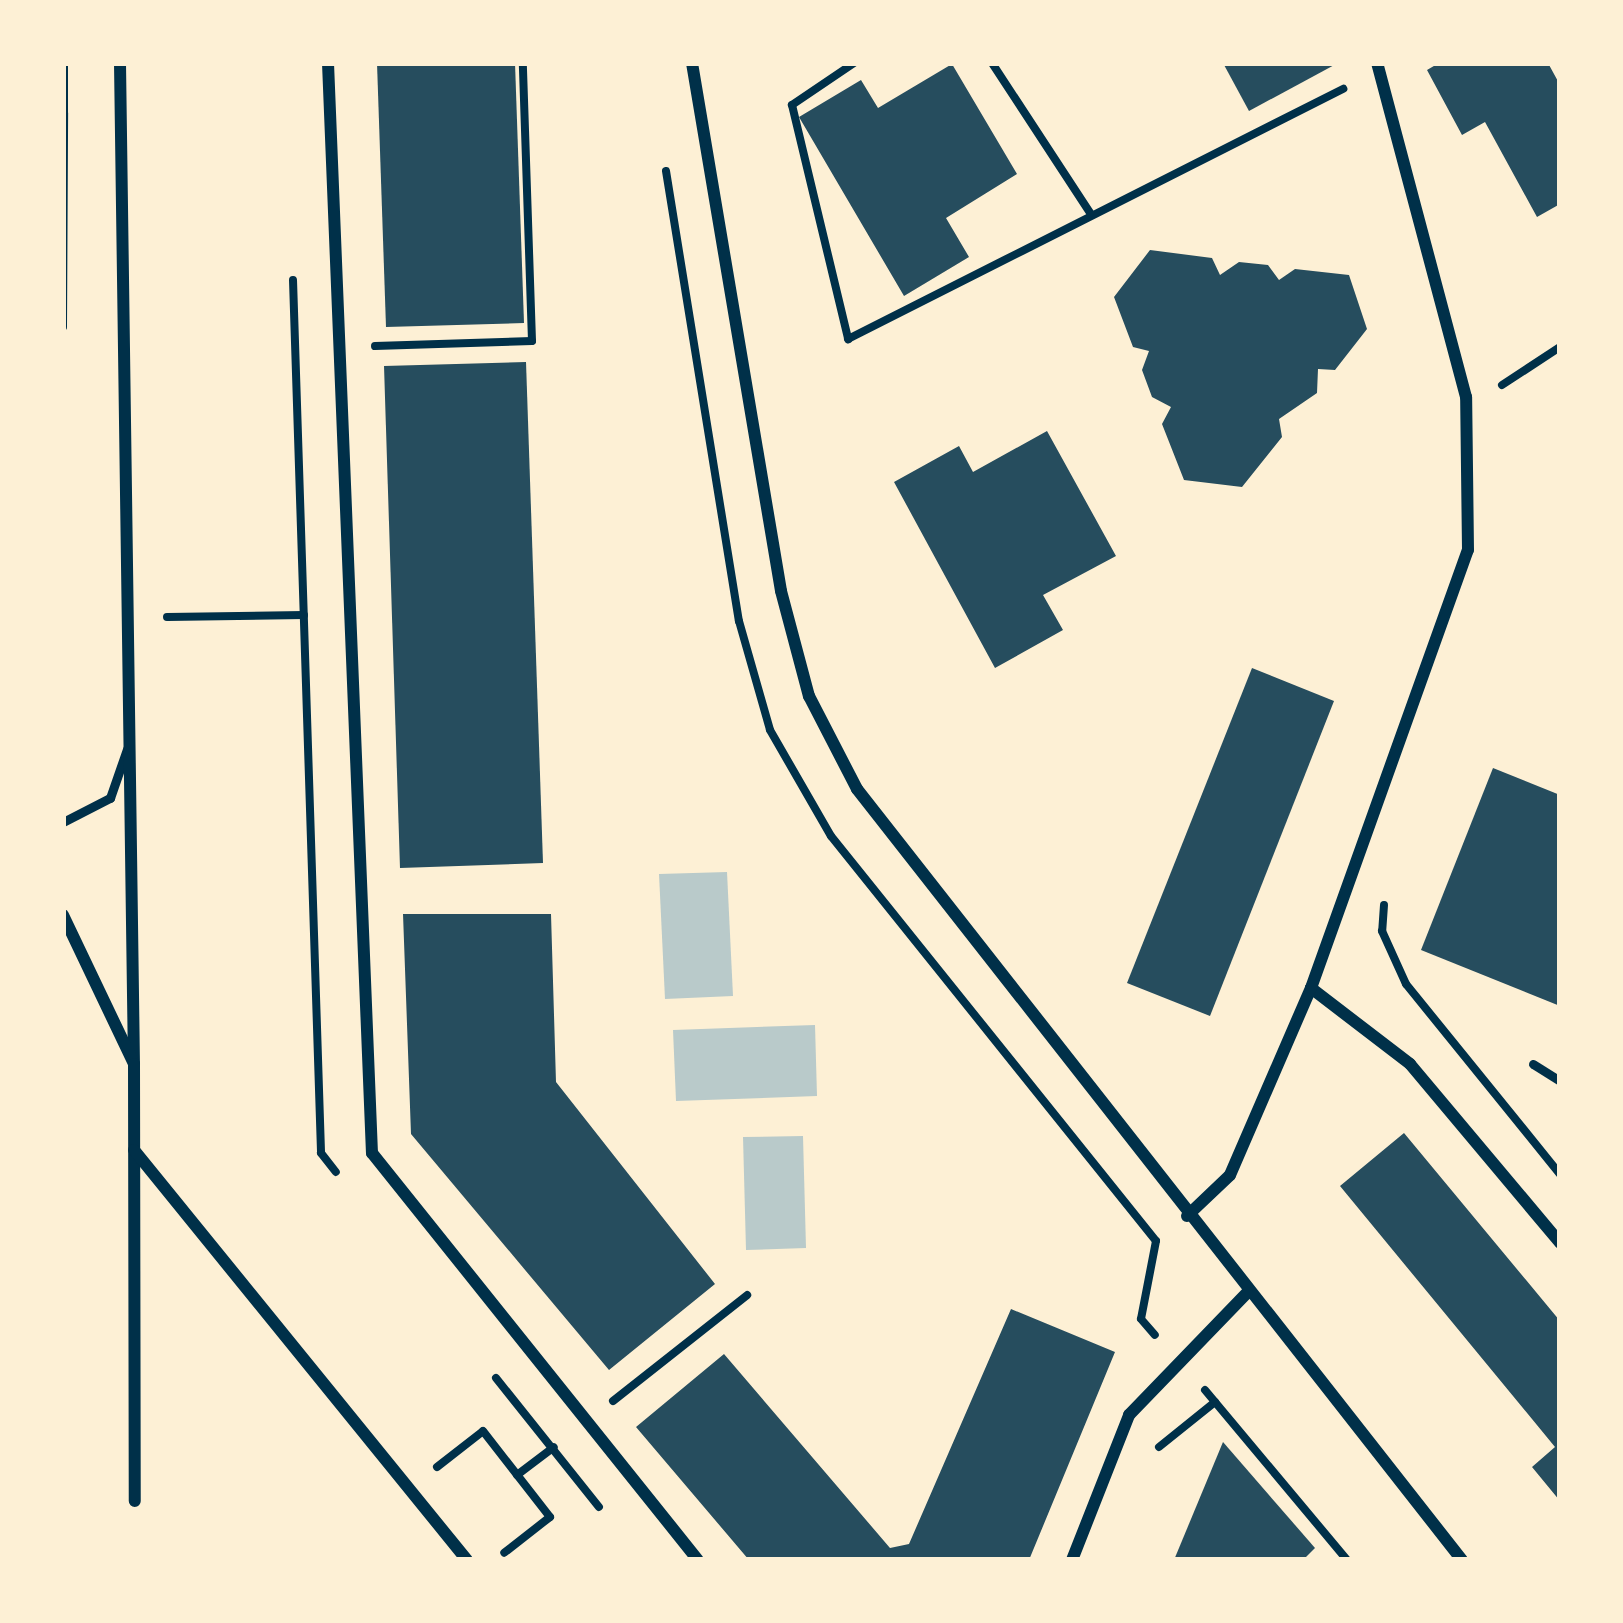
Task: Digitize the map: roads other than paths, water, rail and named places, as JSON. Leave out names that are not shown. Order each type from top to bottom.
[{"type":"street","points":[[120,63],[136,1501]]},
{"type":"street","points":[[328,63],[334,347],[372,1154],[698,1560]]},
{"type":"street","points":[[692,63],[758,473],[809,696],[856,789],[1247,1293],[1462,1560]]},
{"type":"street","points":[[1187,1216],[1230,1174],[1311,988],[1468,550],[1466,397],[1377,63]]},
{"type":"street","points":[[63,914],[134,1064]]},
{"type":"street","points":[[1311,988],[1410,1064],[1560,1243]]},
{"type":"street","points":[[134,1149],[467,1560]]},
{"type":"street","points":[[1072,1560],[1129,1415],[1247,1293]]},
{"type":"lane","points":[[63,822],[110,798],[131,739]]},
{"type":"lane","points":[[1532,1064],[1560,1081]]}]
